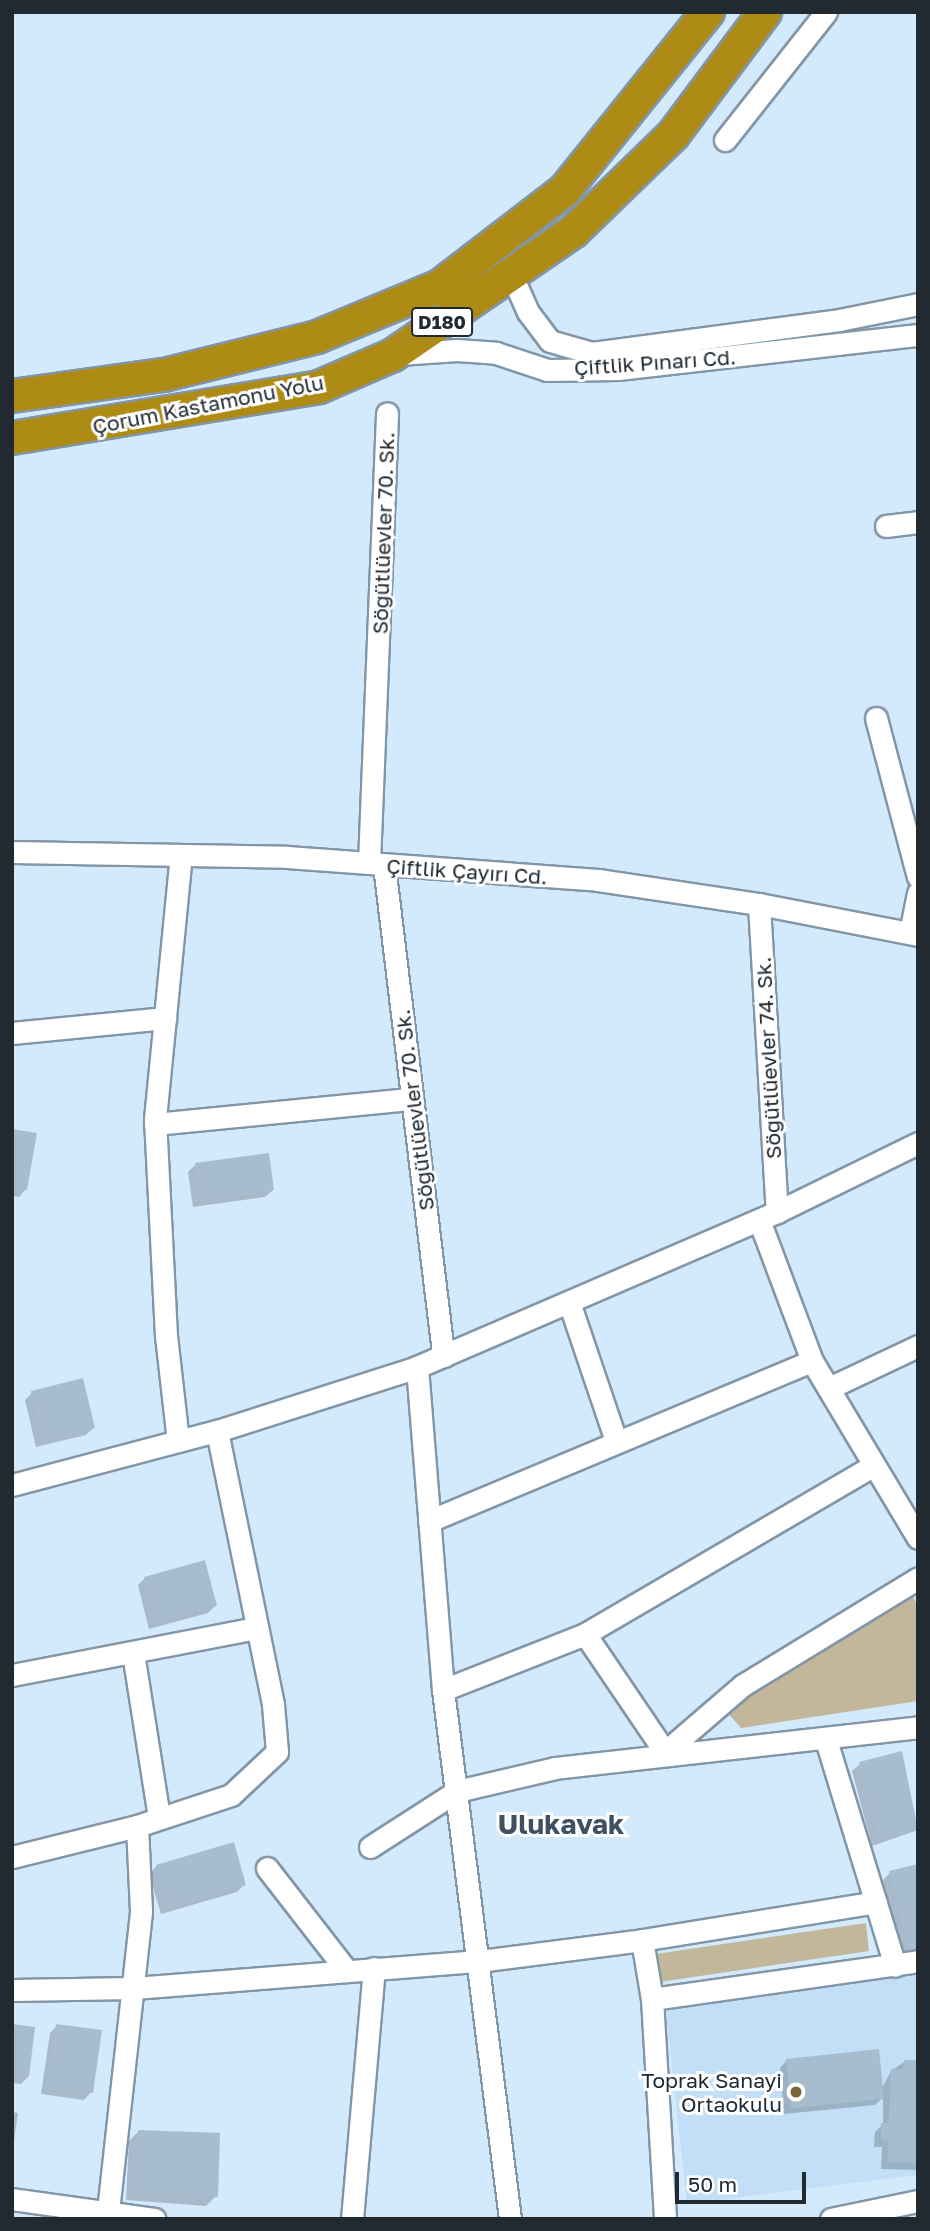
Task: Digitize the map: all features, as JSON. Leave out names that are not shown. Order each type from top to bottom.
[{"type":"highway","points":[[627,115],[685,12]]},
{"type":"highway","name":"Çorum Kastamonu Yolu","points":[[12,396],[164,375],[317,337],[440,286],[564,191],[708,12]]},
{"type":"highway","name":"Çorum Kastamonu Yolu","points":[[12,439],[318,387],[393,355],[574,231],[673,135],[765,12]]},
{"type":"street","points":[[726,140],[826,12]]},
{"type":"street","name":"Çiftlik Pınarı Cd.","points":[[512,276],[528,312],[550,341],[592,353],[839,320],[918,304]]},
{"type":"street","name":"Çiftlik Pınarı Cd.","points":[[393,355],[457,350],[496,353],[547,370],[618,369],[918,335]]},
{"type":"street","name":"Söğütlüevler 70. Sk.","points":[[387,413],[377,864],[412,1099],[443,1356]]},
{"type":"street","points":[[886,526],[918,522]]},
{"type":"street","points":[[877,718],[908,824],[918,877]]},
{"type":"street","name":"Çiftlik Çayırı Cd.","points":[[12,852],[181,855],[377,864],[598,880],[759,904],[914,934]]},
{"type":"street","points":[[178,1441],[166,1336],[155,1124],[181,855]]},
{"type":"street","points":[[914,934],[918,893]]},
{"type":"street","name":"Söğütlüevler 74. Sk.","points":[[759,904],[768,1216],[812,1361],[874,1465],[904,1508],[918,1538]]},
{"type":"street","points":[[12,1033],[165,1018]]},
{"type":"street","points":[[155,1124],[412,1099]]},
{"type":"street","points":[[12,1485],[217,1430],[417,1367],[768,1216],[918,1143]]},
{"type":"street","points":[[569,1303],[616,1441]]},
{"type":"street","points":[[829,1388],[918,1346]]},
{"type":"street","points":[[429,1521],[812,1361]]},
{"type":"street","points":[[417,1367],[443,1690],[510,2219]]},
{"type":"street","points":[[12,1857],[137,1826],[231,1795],[277,1752],[273,1704],[255,1628],[217,1430]]},
{"type":"street","points":[[443,1690],[585,1634],[874,1465]]},
{"type":"street","points":[[665,1752],[743,1685],[918,1578]]},
{"type":"street","points":[[12,1675],[255,1628]]},
{"type":"street","points":[[585,1634],[665,1752]]},
{"type":"street","points":[[133,1653],[159,1818]]},
{"type":"street","points":[[370,1847],[457,1791],[555,1768],[665,1752],[826,1740],[918,1727]]},
{"type":"street","points":[[826,1740],[895,1966]]},
{"type":"street","points":[[108,2211],[141,1911],[137,1826]]},
{"type":"street","points":[[267,1868],[347,1971]]},
{"type":"street","points":[[12,1990],[134,1988],[479,1961],[642,1941],[876,1902]]},
{"type":"street","points":[[642,1941],[652,1999],[665,2219]]},
{"type":"street","points":[[652,1999],[918,1961]]},
{"type":"street","points":[[352,2219],[374,1968]]},
{"type":"street","points":[[12,2199],[66,2213],[108,2211],[155,2219]]},
{"type":"street","points":[[831,2219],[918,2201]]},
{"type":"shaded area","points":[[912,1595],[918,1606],[918,1701],[741,1728],[726,1711]]},
{"type":"shaded area","points":[[866,1923],[869,1951],[660,1982],[656,1954]]},
{"type":"shaded area","name":"Toprak Sanayi Ortaokulu","points":[[918,1970],[918,2175],[687,2204],[666,2009]]},
{"type":"building","points":[[12,1129],[37,1133],[27,1190],[12,1188]]},
{"type":"building","points":[[269,1153],[274,1190],[200,1201],[195,1163]]},
{"type":"building","points":[[83,1378],[95,1428],[43,1441],[31,1391]]},
{"type":"building","points":[[205,1560],[217,1606],[156,1623],[144,1577]]},
{"type":"building","points":[[902,1751],[918,1830],[879,1840],[859,1762]]},
{"type":"building","points":[[234,1842],[246,1885],[168,1908],[156,1865]]},
{"type":"building","points":[[918,1864],[918,1947],[909,1949],[889,1871]]},
{"type":"building","points":[[12,2024],[35,2027],[29,2077],[12,2076]]},
{"type":"building","points":[[56,2024],[102,2030],[93,2093],[47,2087]]},
{"type":"building","points":[[879,2049],[884,2099],[791,2108],[786,2059]]},
{"type":"building","points":[[904,2060],[918,2060],[918,2163],[888,2162],[888,2141],[881,2140],[881,2123],[889,2123],[891,2069],[903,2069]]},
{"type":"building","points":[[12,2112],[18,2113],[14,2141],[12,2141]]},
{"type":"building","points":[[138,2130],[220,2133],[218,2197],[135,2190]]},
{"type":"place","name":"Toprak Sanayi Ortaokulu","points":[[796,2092]]},
{"type":"district","name":"Ulukavak","points":[[561,1824]]}]
